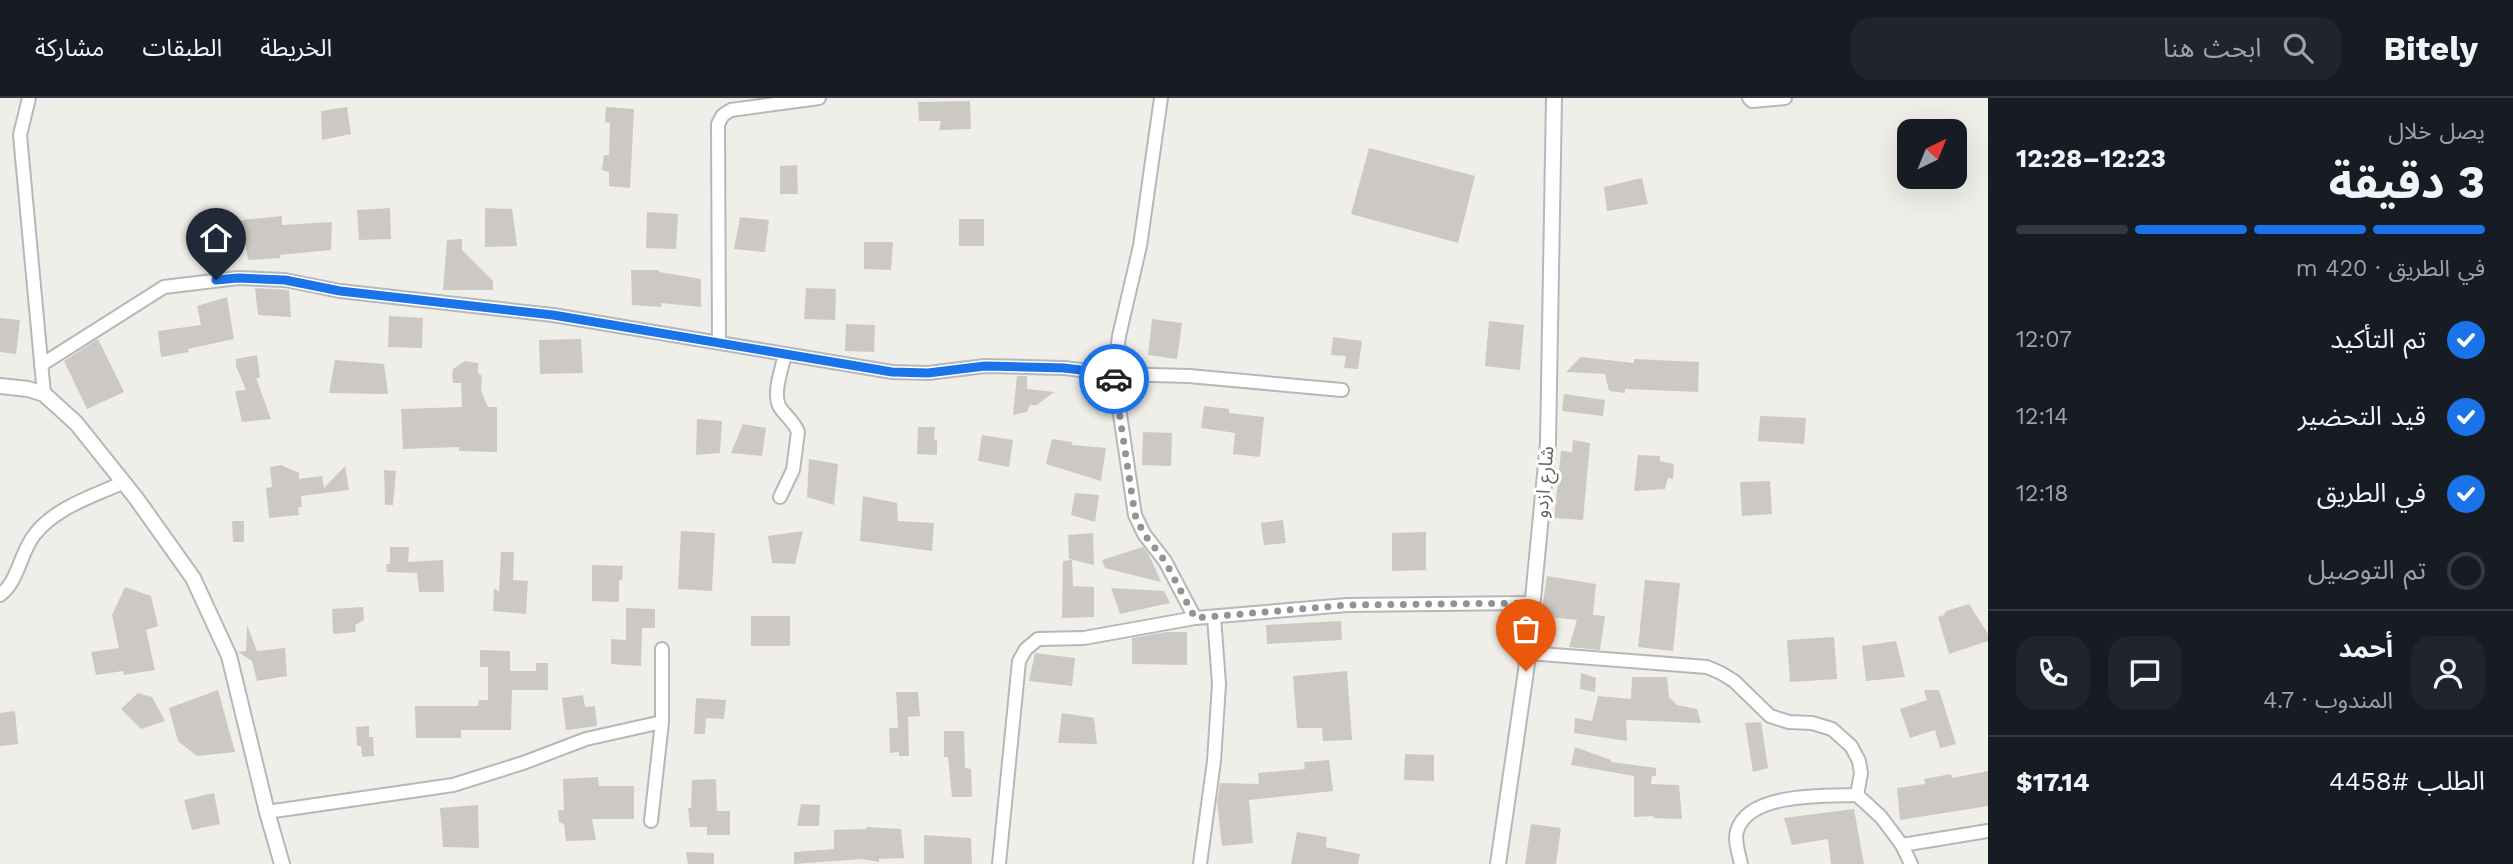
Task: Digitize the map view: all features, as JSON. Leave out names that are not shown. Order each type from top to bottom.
[{"type":"street","points":[[29,98],[20,135],[44,394]]},
{"type":"street","points":[[719,342],[718,124],[731,110],[785,100],[819,98]]},
{"type":"street","points":[[1161,98],[1140,246],[1119,336],[1114,374],[1135,515],[1144,534],[1165,561],[1195,618]]},
{"type":"street","name":"شارع ازدو","points":[[1498,864],[1528,653],[1548,443],[1554,98]]},
{"type":"street","points":[[1749,98],[1752,102],[1785,98]]},
{"type":"street","points":[[41,365],[164,287],[238,278],[285,280],[340,291],[553,315],[892,372],[928,373],[985,366],[1064,368],[1342,390]]},
{"type":"street","points":[[780,497],[793,470],[798,432],[796,426],[778,407],[777,398],[785,354]]},
{"type":"street","points":[[0,386],[44,394],[76,423],[124,482],[193,578],[229,656],[282,864]]},
{"type":"street","points":[[0,595],[11,582],[34,535],[54,515],[124,482]]},
{"type":"street","points":[[999,864],[1019,661],[1026,649],[1038,639],[1084,638],[1195,618],[1347,605],[1533,603]]},
{"type":"street","points":[[1200,864],[1214,761],[1219,684],[1214,617]]},
{"type":"street","points":[[652,821],[662,722],[662,649]]},
{"type":"street","points":[[1528,653],[1707,667],[1721,673],[1734,681],[1770,716],[1832,729],[1851,746],[1859,761],[1861,773],[1857,795]]},
{"type":"street","points":[[267,812],[453,785],[586,739],[662,722]]},
{"type":"street","points":[[1741,864],[1737,831],[1747,817],[1765,804],[1796,797],[1857,795],[1881,817],[1902,845],[1911,864]]},
{"type":"street","points":[[1902,845],[1988,831]]},
{"type":"building","points":[[970,101],[971,129],[939,130],[941,121],[919,121],[918,102]]},
{"type":"building","points":[[347,107],[351,134],[322,140],[321,111]]},
{"type":"building","points":[[606,107],[634,109],[630,188],[609,186],[609,172],[602,170],[604,155],[609,155],[610,123],[605,122]]},
{"type":"building","points":[[1369,148],[1475,176],[1458,243],[1351,214]]},
{"type":"building","points":[[797,165],[798,194],[780,194],[780,166]]},
{"type":"building","points":[[1642,178],[1648,204],[1607,211],[1604,187]]},
{"type":"building","points":[[390,208],[391,239],[359,240],[357,210]]},
{"type":"building","points":[[485,208],[512,209],[517,246],[485,247]]},
{"type":"building","points":[[647,212],[678,214],[676,249],[646,248]]},
{"type":"building","points":[[282,216],[282,225],[332,222],[331,250],[248,260],[241,220]]},
{"type":"building","points":[[740,217],[769,220],[765,252],[734,249]]},
{"type":"building","points":[[959,219],[984,219],[984,246],[959,246]]},
{"type":"building","points":[[462,239],[462,250],[493,281],[493,290],[443,290],[447,240]]},
{"type":"building","points":[[864,242],[893,242],[891,270],[864,269]]},
{"type":"building","points":[[631,270],[659,270],[701,279],[701,307],[661,303],[662,307],[632,305]]},
{"type":"building","points":[[255,288],[289,290],[291,317],[258,315]]},
{"type":"building","points":[[806,288],[836,289],[835,320],[804,319]]},
{"type":"building","points":[[227,297],[234,339],[161,357],[158,331],[201,325],[197,306]]},
{"type":"building","points":[[389,316],[423,318],[422,348],[388,347]]},
{"type":"building","points":[[0,318],[20,320],[16,354],[0,352]]},
{"type":"building","points":[[1152,319],[1182,323],[1177,359],[1148,355]]},
{"type":"building","points":[[1489,321],[1524,325],[1520,370],[1485,366]]},
{"type":"building","points":[[846,324],[875,325],[874,352],[845,351]]},
{"type":"building","points":[[1333,337],[1362,341],[1358,369],[1344,368],[1346,356],[1331,355]]},
{"type":"building","points":[[98,339],[124,392],[87,409],[64,361]]},
{"type":"building","points":[[581,339],[583,373],[540,374],[539,340]]},
{"type":"building","points":[[257,355],[260,378],[256,378],[271,419],[242,422],[235,391],[246,390],[236,366],[236,359]]},
{"type":"building","points":[[1581,357],[1634,363],[1634,359],[1699,362],[1698,392],[1625,389],[1625,393],[1609,391],[1605,374],[1566,372]]},
{"type":"building","points":[[335,360],[384,364],[388,394],[329,393]]},
{"type":"building","points":[[465,361],[478,363],[478,373],[482,376],[481,390],[488,407],[497,407],[497,452],[459,451],[459,447],[403,449],[401,409],[462,407],[461,383],[453,383],[452,375],[453,369]]},
{"type":"building","points":[[1017,376],[1027,376],[1027,389],[1054,392],[1037,405],[1030,405],[1027,412],[1013,415]]},
{"type":"building","points":[[1564,394],[1605,400],[1603,416],[1562,411]]},
{"type":"building","points":[[1204,406],[1229,409],[1229,413],[1264,417],[1260,457],[1233,454],[1235,433],[1201,428]]},
{"type":"building","points":[[1760,416],[1806,418],[1804,444],[1758,441]]},
{"type":"building","points":[[697,419],[722,421],[720,453],[696,455]]},
{"type":"building","points":[[743,424],[766,428],[762,456],[731,453]]},
{"type":"building","points":[[918,427],[935,427],[937,455],[917,454]]},
{"type":"building","points":[[1143,432],[1172,433],[1171,466],[1142,465]]},
{"type":"building","points":[[982,435],[1013,440],[1009,467],[978,461]]},
{"type":"building","points":[[1052,439],[1072,442],[1072,445],[1106,448],[1101,481],[1046,464]]},
{"type":"building","points":[[1573,440],[1590,443],[1583,520],[1554,518],[1561,451],[1572,452]]},
{"type":"building","points":[[1638,455],[1660,456],[1660,461],[1674,464],[1673,479],[1668,478],[1665,489],[1634,491]]},
{"type":"building","points":[[809,459],[838,464],[834,505],[807,497]]},
{"type":"building","points":[[281,465],[299,473],[299,479],[322,476],[324,488],[345,466],[349,490],[301,496],[302,507],[298,507],[299,515],[269,518],[266,488],[272,487],[270,467]]},
{"type":"building","points":[[384,470],[396,471],[393,505],[385,505]]},
{"type":"building","points":[[1770,481],[1772,514],[1742,516],[1740,482]]},
{"type":"building","points":[[1075,493],[1099,495],[1095,522],[1071,515]]},
{"type":"building","points":[[863,496],[897,503],[898,521],[934,523],[932,551],[860,541]]},
{"type":"building","points":[[1283,520],[1286,543],[1264,545],[1261,523]]},
{"type":"building","points":[[232,521],[244,521],[244,542],[233,542]]},
{"type":"building","points":[[681,531],[715,533],[712,591],[678,589]]},
{"type":"building","points":[[803,531],[795,564],[772,563],[768,536]]},
{"type":"building","points":[[1426,532],[1426,570],[1392,571],[1392,533]]},
{"type":"building","points":[[1093,533],[1094,565],[1069,559],[1068,535]]},
{"type":"building","points":[[390,547],[409,547],[408,562],[443,560],[444,592],[419,592],[417,573],[387,572]]},
{"type":"building","points":[[1143,547],[1161,582],[1105,568],[1102,560]]},
{"type":"building","points":[[501,552],[514,552],[513,580],[528,581],[526,614],[493,611],[494,588],[499,592]]},
{"type":"building","points":[[1072,560],[1073,586],[1094,587],[1094,617],[1062,618],[1063,561]]},
{"type":"building","points":[[592,565],[623,566],[622,580],[619,580],[619,602],[592,601]]},
{"type":"building","points":[[1547,576],[1596,584],[1593,615],[1605,616],[1600,650],[1569,647],[1577,620],[1541,616]]},
{"type":"building","points":[[1645,580],[1680,583],[1673,651],[1638,647]]},
{"type":"building","points":[[125,587],[151,596],[158,626],[146,630],[155,670],[124,675],[123,671],[96,675],[91,652],[119,648],[112,615]]},
{"type":"building","points":[[1111,588],[1164,591],[1170,603],[1120,614]]},
{"type":"building","points":[[1969,604],[1988,634],[1988,641],[1949,654],[1938,617],[1946,611]]},
{"type":"building","points":[[363,607],[364,620],[355,625],[356,632],[333,634],[332,609]]},
{"type":"building","points":[[626,608],[655,609],[655,628],[642,628],[641,666],[611,664],[611,639],[626,640]]},
{"type":"building","points":[[751,616],[790,616],[790,646],[751,646]]},
{"type":"building","points":[[1341,621],[1342,640],[1267,644],[1266,625]]},
{"type":"building","points":[[247,625],[257,651],[285,648],[287,676],[257,681],[252,661],[238,652],[246,651]]},
{"type":"building","points":[[1167,632],[1187,632],[1187,665],[1132,664],[1132,638]]},
{"type":"building","points":[[1834,637],[1837,679],[1790,682],[1787,640]]},
{"type":"building","points":[[1896,641],[1905,677],[1866,681],[1862,646]]},
{"type":"building","points":[[480,650],[510,651],[510,671],[536,671],[536,663],[548,663],[548,690],[512,690],[511,730],[461,730],[461,738],[416,738],[415,706],[478,706],[479,700],[488,700],[488,667],[480,667]]},
{"type":"building","points":[[1035,653],[1075,658],[1072,686],[1029,681]]},
{"type":"building","points":[[1347,671],[1352,740],[1323,741],[1322,728],[1297,728],[1293,676]]},
{"type":"building","points":[[1581,673],[1596,678],[1595,692],[1580,689]]},
{"type":"building","points":[[1632,677],[1667,677],[1669,697],[1677,705],[1697,709],[1701,723],[1626,720],[1627,741],[1574,733],[1575,718],[1592,721],[1598,696],[1631,699]]},
{"type":"building","points":[[218,690],[235,752],[197,756],[178,741],[169,708]]},
{"type":"building","points":[[1924,690],[1939,690],[1956,744],[1940,748],[1935,730],[1910,738],[1900,709],[1927,700]]},
{"type":"building","points":[[896,692],[918,692],[920,716],[908,717],[909,756],[899,756],[899,752],[890,753],[889,728],[898,728]]},
{"type":"building","points":[[138,693],[152,697],[165,721],[141,729],[121,709]]},
{"type":"building","points":[[583,695],[585,707],[595,706],[597,726],[566,730],[562,698]]},
{"type":"building","points":[[696,698],[726,700],[724,719],[706,718],[705,734],[694,734]]},
{"type":"building","points":[[15,711],[18,744],[0,746],[0,713]]},
{"type":"building","points":[[1062,713],[1094,718],[1097,744],[1058,743]]},
{"type":"building","points":[[1761,722],[1768,768],[1753,772],[1745,723]]},
{"type":"building","points":[[369,726],[369,737],[373,737],[374,756],[362,757],[361,746],[357,746],[356,727]]},
{"type":"building","points":[[944,731],[964,731],[965,768],[971,769],[972,797],[952,797],[948,757],[944,757]]},
{"type":"building","points":[[1575,747],[1611,762],[1656,768],[1656,776],[1652,776],[1651,784],[1679,785],[1682,819],[1634,817],[1634,776],[1571,765]]},
{"type":"building","points":[[1405,754],[1434,755],[1434,781],[1404,780]]},
{"type":"building","points":[[1329,760],[1333,791],[1249,800],[1253,843],[1222,846],[1217,802],[1220,783],[1259,784],[1258,773],[1305,769],[1304,762]]},
{"type":"building","points":[[1988,771],[1988,806],[1900,820],[1897,788],[1925,784],[1924,779],[1951,774],[1952,778]]},
{"type":"building","points":[[598,777],[599,786],[634,786],[634,819],[592,819],[596,840],[566,841],[564,824],[559,822],[558,810],[564,810],[563,779]]},
{"type":"building","points":[[716,779],[717,811],[730,811],[730,835],[707,835],[707,827],[690,827],[688,808],[691,808],[692,780]]},
{"type":"building","points":[[214,793],[220,824],[192,830],[184,800]]},
{"type":"building","points":[[801,804],[820,805],[819,826],[797,826]]},
{"type":"building","points":[[478,805],[479,848],[443,847],[440,808]]},
{"type":"building","points":[[1854,809],[1864,864],[1831,864],[1828,839],[1792,845],[1784,818]]},
{"type":"building","points":[[1531,824],[1561,828],[1556,864],[1525,864]]},
{"type":"building","points":[[866,827],[901,829],[904,858],[879,859],[879,862],[862,859],[794,864],[794,852],[834,849],[834,830]]},
{"type":"building","points":[[1297,832],[1327,837],[1326,847],[1360,854],[1358,864],[1291,864]]},
{"type":"building","points":[[924,835],[971,838],[972,864],[924,864]]},
{"type":"building","points":[[686,852],[714,853],[714,864],[688,864]]},
{"type":"way so far","points":[[1114,379],[1135,515],[1144,534],[1165,561],[1195,618],[1347,605],[1533,603],[1526,671]]},
{"type":"route","points":[[216,280],[285,280],[340,291],[553,315],[892,372],[928,373],[985,366],[1064,368],[1114,374],[1114,379]]}]
